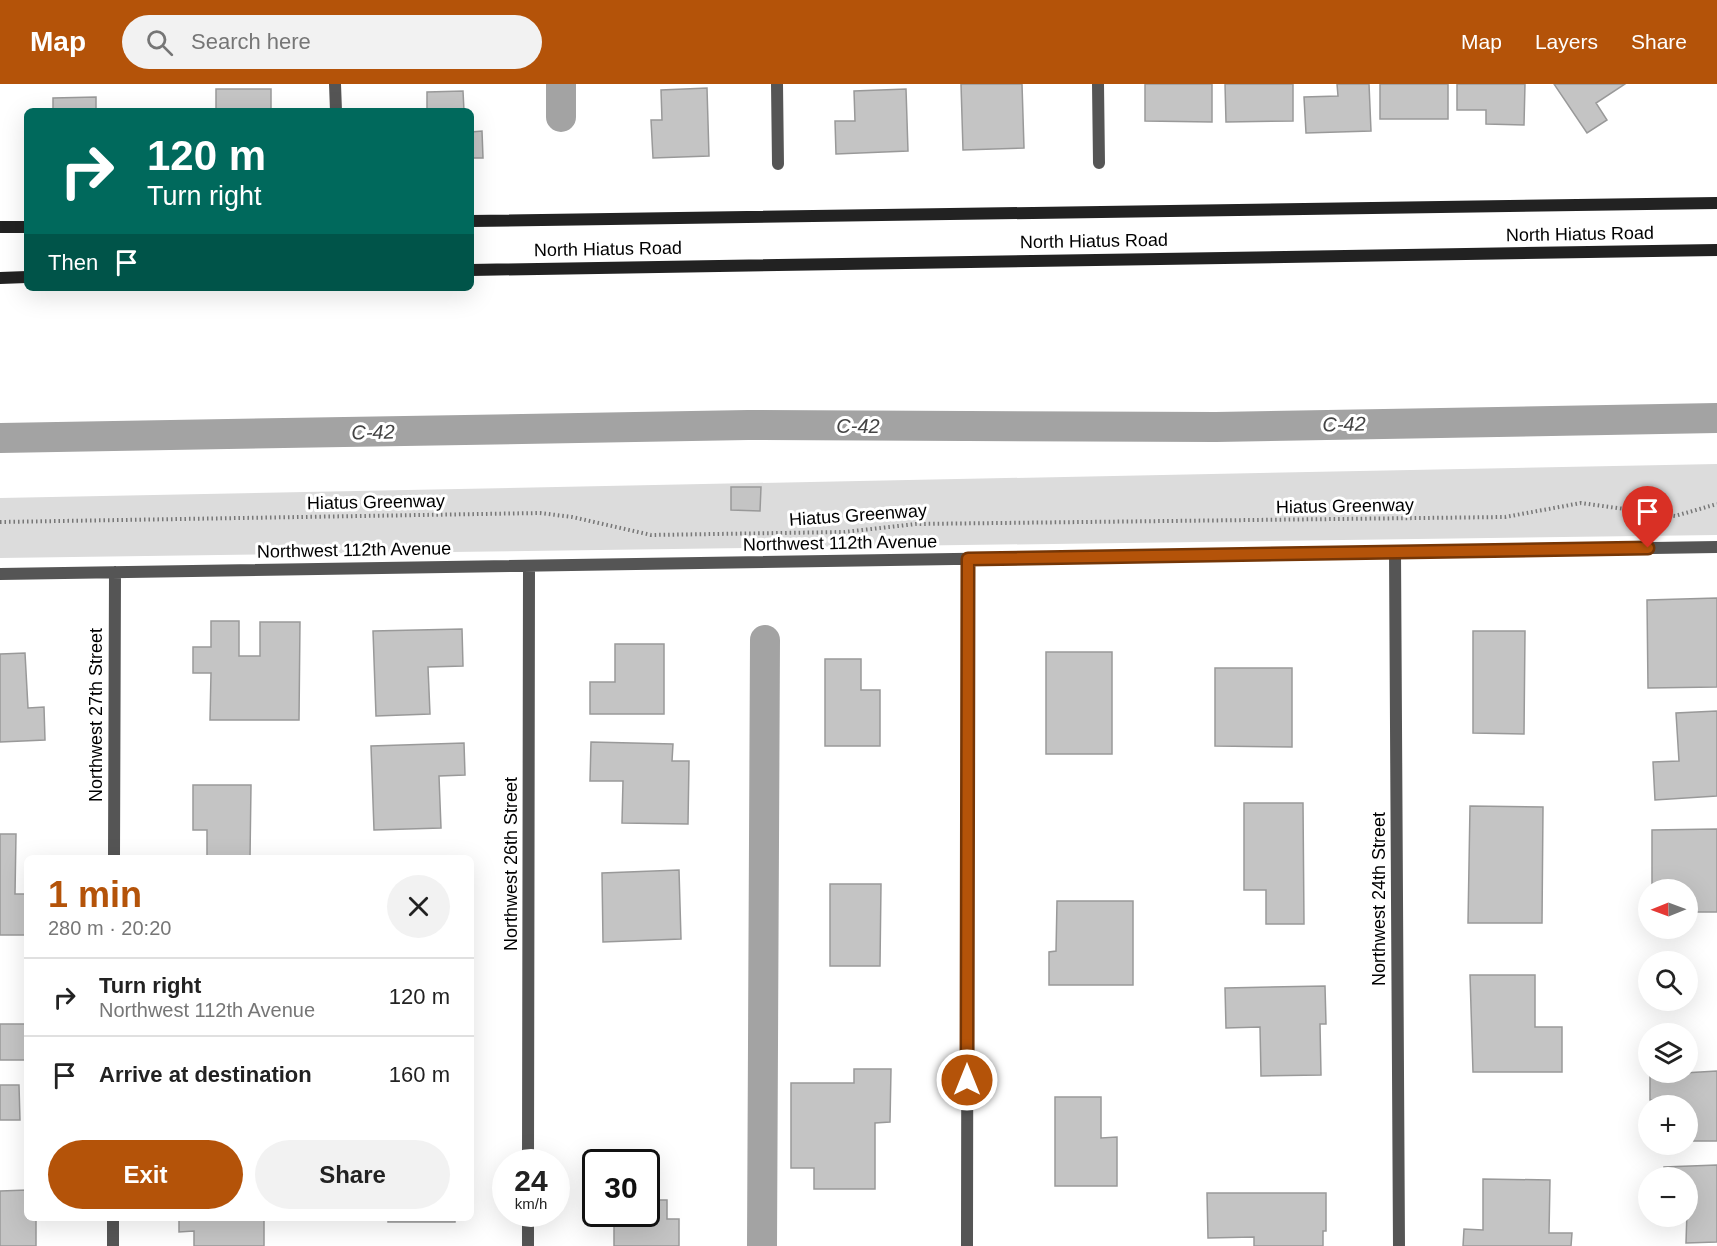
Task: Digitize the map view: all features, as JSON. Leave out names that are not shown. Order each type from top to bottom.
[{"type":"main road","name":"North Hiatus Road","points":[[474,221],[1717,204]]},
{"type":"main road","points":[[0,227],[24,227]]},
{"type":"main road","name":"North Hiatus Road","points":[[474,270],[1717,250]]},
{"type":"main road","points":[[0,278],[24,277]]},
{"type":"street","points":[[336,84],[336,108]]},
{"type":"street","points":[[777,84],[778,164]]},
{"type":"street","points":[[1098,84],[1100,163]]},
{"type":"street","name":"Northwest 112th Avenue","points":[[0,574],[1395,551],[1717,548]]},
{"type":"street","name":"Northwest 24th Street","points":[[1395,551],[1399,1246]]},
{"type":"street","points":[[967,1246],[968,559]]},
{"type":"street","name":"Northwest 26th Street","points":[[528,1149],[529,566]]},
{"type":"street","name":"Northwest 27th Street","points":[[114,855],[115,572]]},
{"type":"street","points":[[112,1246],[113,1221]]},
{"type":"street","points":[[528,1227],[528,1246]]},
{"type":"path","name":"Hiatus Greenway","points":[[0,522],[540,513],[572,517],[651,535],[844,532],[916,524],[1505,517],[1581,503],[1675,516],[1717,504]]},
{"type":"shaded area","points":[[1717,464],[1717,535],[0,558],[0,498]]},
{"type":"building","points":[[961,84],[1022,84],[1024,148],[963,150]]},
{"type":"building","points":[[1145,84],[1212,84],[1212,122],[1145,121]]},
{"type":"building","points":[[1225,84],[1293,84],[1293,121],[1226,122]]},
{"type":"building","points":[[1337,84],[1369,84],[1371,131],[1306,133],[1304,97],[1338,96]]},
{"type":"building","points":[[1380,84],[1448,84],[1448,119],[1380,119]]},
{"type":"building","points":[[1457,84],[1525,84],[1524,125],[1486,124],[1486,110],[1457,110]]},
{"type":"building","points":[[1554,84],[1625,84],[1596,103],[1607,120],[1587,133]]},
{"type":"building","points":[[707,88],[709,156],[653,158],[651,120],[662,120],[661,90]]},
{"type":"building","points":[[216,89],[271,89],[271,108],[216,108]]},
{"type":"building","points":[[906,89],[908,151],[836,154],[835,121],[855,121],[854,91]]},
{"type":"building","points":[[463,91],[464,108],[427,108],[427,92]]},
{"type":"building","points":[[96,97],[96,108],[53,108],[53,98]]},
{"type":"building","points":[[482,131],[483,158],[474,158],[474,132]]},
{"type":"building","points":[[731,487],[761,487],[760,511],[731,510]]},
{"type":"building","points":[[1717,598],[1717,687],[1648,688],[1647,600]]},
{"type":"building","points":[[211,621],[239,621],[239,656],[260,656],[260,622],[300,622],[299,720],[210,720],[211,673],[193,673],[193,647],[211,647]]},
{"type":"building","points":[[462,629],[463,666],[428,667],[430,714],[376,716],[373,631]]},
{"type":"building","points":[[1473,631],[1525,631],[1524,734],[1473,733]]},
{"type":"building","points":[[615,644],[664,644],[664,714],[590,714],[590,682],[615,682]]},
{"type":"building","points":[[1046,652],[1112,652],[1112,754],[1046,754]]},
{"type":"building","points":[[25,653],[28,708],[44,707],[45,740],[0,742],[0,654]]},
{"type":"building","points":[[825,659],[861,659],[861,690],[880,690],[880,746],[825,746]]},
{"type":"building","points":[[1215,668],[1292,668],[1292,747],[1215,746]]},
{"type":"building","points":[[1717,711],[1717,796],[1655,800],[1653,762],[1679,761],[1676,713]]},
{"type":"building","points":[[591,742],[673,744],[672,761],[689,761],[688,824],[622,823],[623,781],[590,781]]},
{"type":"building","points":[[464,743],[465,775],[439,776],[441,828],[374,830],[371,746]]},
{"type":"building","points":[[193,785],[251,785],[250,855],[207,855],[207,830],[193,830]]},
{"type":"building","points":[[1244,803],[1303,803],[1304,924],[1266,924],[1266,890],[1244,890]]},
{"type":"building","points":[[1470,806],[1543,807],[1542,923],[1468,923]]},
{"type":"building","points":[[1717,829],[1717,912],[1698,912],[1698,879],[1652,879],[1652,830]]},
{"type":"building","points":[[0,834],[16,834],[15,894],[24,894],[24,935],[0,935]]},
{"type":"building","points":[[679,870],[681,939],[603,942],[602,873]]},
{"type":"building","points":[[830,884],[881,884],[880,966],[830,966]]},
{"type":"building","points":[[1057,901],[1133,901],[1133,985],[1049,985],[1049,952],[1056,951]]},
{"type":"building","points":[[1470,975],[1535,975],[1535,1027],[1562,1027],[1562,1072],[1473,1072]]},
{"type":"building","points":[[1325,986],[1326,1024],[1320,1024],[1321,1075],[1261,1076],[1260,1027],[1226,1028],[1225,988]]},
{"type":"building","points":[[0,1024],[24,1024],[24,1060],[0,1060]]},
{"type":"building","points":[[854,1069],[891,1069],[890,1122],[875,1123],[875,1189],[814,1189],[814,1168],[791,1168],[791,1083],[854,1083]]},
{"type":"building","points":[[1717,1071],[1717,1141],[1698,1141],[1698,1095],[1650,1095],[1650,1083],[1698,1083],[1698,1072]]},
{"type":"building","points":[[0,1085],[19,1085],[20,1120],[0,1120]]},
{"type":"building","points":[[1055,1097],[1101,1097],[1101,1138],[1117,1137],[1117,1186],[1055,1186]]},
{"type":"building","points":[[1717,1165],[1717,1242],[1686,1243],[1686,1227],[1698,1227],[1698,1167],[1664,1167]]},
{"type":"building","points":[[1483,1179],[1550,1180],[1549,1233],[1572,1233],[1571,1246],[1463,1246],[1464,1229],[1483,1230]]},
{"type":"building","points":[[24,1190],[24,1221],[36,1221],[36,1246],[0,1246],[0,1191]]},
{"type":"building","points":[[1207,1193],[1326,1193],[1326,1231],[1323,1231],[1323,1246],[1254,1246],[1254,1237],[1208,1238]]},
{"type":"building","points":[[660,1200],[667,1200],[667,1219],[679,1219],[679,1246],[614,1246],[614,1227],[660,1227]]},
{"type":"building","points":[[179,1221],[264,1221],[264,1246],[194,1246],[194,1231],[179,1232]]},
{"type":"building","points":[[388,1221],[455,1221],[455,1222]]},
{"type":"waterway","points":[[561,84],[561,117]]},
{"type":"waterway","name":"C-42","points":[[0,438],[748,425],[1216,427],[1717,418]]},
{"type":"waterway","points":[[762,1246],[765,640]]},
{"type":"route","points":[[967,1080],[968,559],[1648,548]]}]
